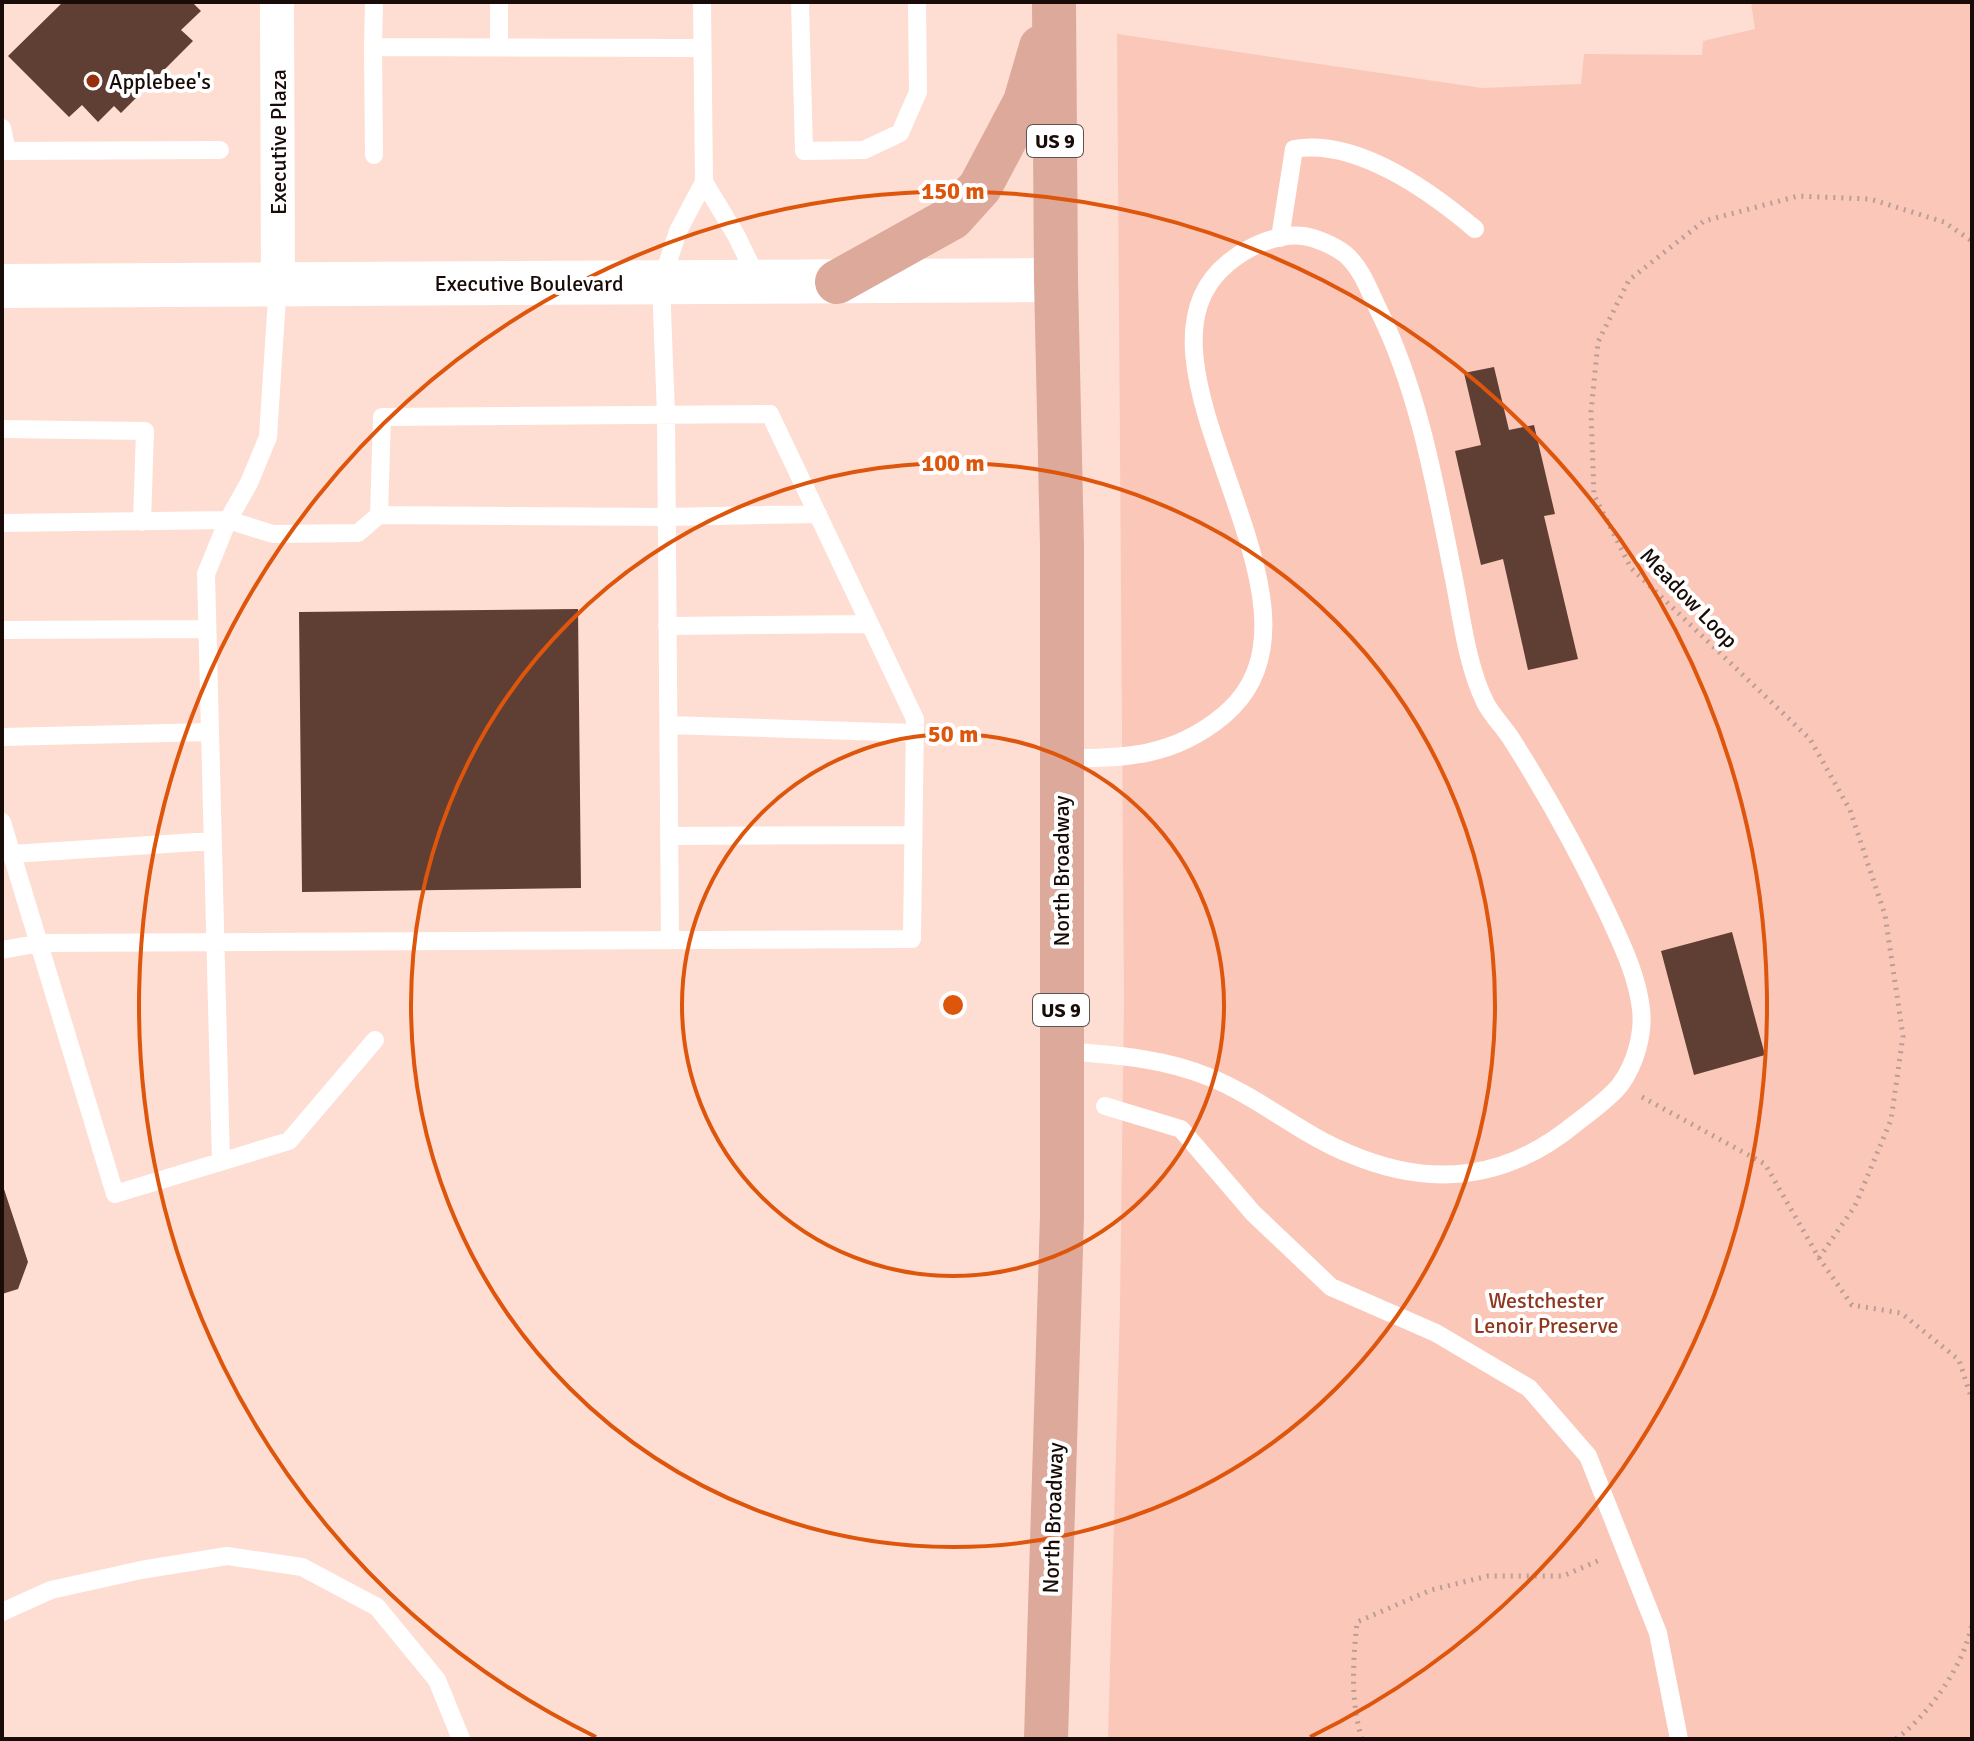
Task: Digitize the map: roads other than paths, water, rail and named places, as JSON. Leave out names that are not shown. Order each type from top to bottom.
[{"type":"main road","name":"North Broadway","points":[[1046,1739],[1062,1216],[1062,546],[1054,2]]},
{"type":"main road","points":[[837,282],[952,218],[980,187],[1025,102],[1054,2]]},
{"type":"main road","name":"Executive Boulevard","points":[[2,286],[278,282],[1056,280]]},
{"type":"street","name":"Executive Plaza","points":[[277,2],[278,282]]},
{"type":"lane","points":[[374,2],[374,155]]},
{"type":"lane","points":[[499,2],[499,47]]},
{"type":"lane","points":[[670,940],[666,415],[661,283],[678,231],[704,182],[702,2]]},
{"type":"lane","points":[[800,2],[804,151],[864,150],[900,133],[918,92],[917,2]]},
{"type":"lane","points":[[1054,2],[1070,2]]},
{"type":"lane","points":[[373,47],[702,48]]},
{"type":"lane","points":[[2,128],[5,151],[220,150]]},
{"type":"lane","points":[[1280,238],[1294,149],[1305,147],[1345,153],[1390,171],[1434,196],[1475,229]]},
{"type":"lane","points":[[704,182],[736,235],[759,283]]},
{"type":"lane","points":[[1061,758],[1119,759],[1149,755],[1169,747],[1209,727],[1229,712],[1245,696],[1254,679],[1261,654],[1261,598],[1254,564],[1200,394],[1193,360],[1192,332],[1208,286],[1222,267],[1245,250],[1290,235],[1309,236],[1348,256],[1362,276],[1398,354],[1439,503],[1467,643],[1487,705],[1509,735],[1583,861],[1636,978],[1643,1016],[1637,1051],[1620,1085],[1557,1139],[1533,1154],[1466,1176],[1429,1175],[1392,1168],[1351,1155],[1225,1084],[1184,1068],[1146,1058],[1061,1051]]},
{"type":"lane","points":[[221,1162],[206,574],[268,437],[278,282]]},
{"type":"lane","points":[[2,950],[40,943],[912,939],[915,719],[770,414],[382,417],[379,515]]},
{"type":"lane","points":[[2,429],[145,431],[142,522]]},
{"type":"lane","points":[[2,523],[228,520],[273,534],[358,533],[379,515],[667,517],[818,514]]},
{"type":"lane","points":[[667,626],[870,624]]},
{"type":"lane","points":[[2,630],[207,629]]},
{"type":"lane","points":[[668,725],[915,733]]},
{"type":"lane","points":[[2,737],[210,732]]},
{"type":"lane","points":[[2,822],[115,1194],[289,1141],[375,1040]]},
{"type":"lane","points":[[669,836],[913,835]]},
{"type":"lane","points":[[12,854],[212,841]]},
{"type":"lane","points":[[1105,1106],[1181,1129],[1253,1213],[1331,1287],[1436,1333],[1529,1388],[1588,1456],[1658,1633],[1679,1739]]},
{"type":"lane","points":[[2,1612],[51,1590],[141,1570],[227,1556],[302,1567],[377,1607],[437,1680],[461,1739]]},
{"type":"place","name":"Applebee's","points":[[93,81]]},
{"type":"park label","name":"Westchester Lenoir Preserve","points":[[1546,1312]]}]
